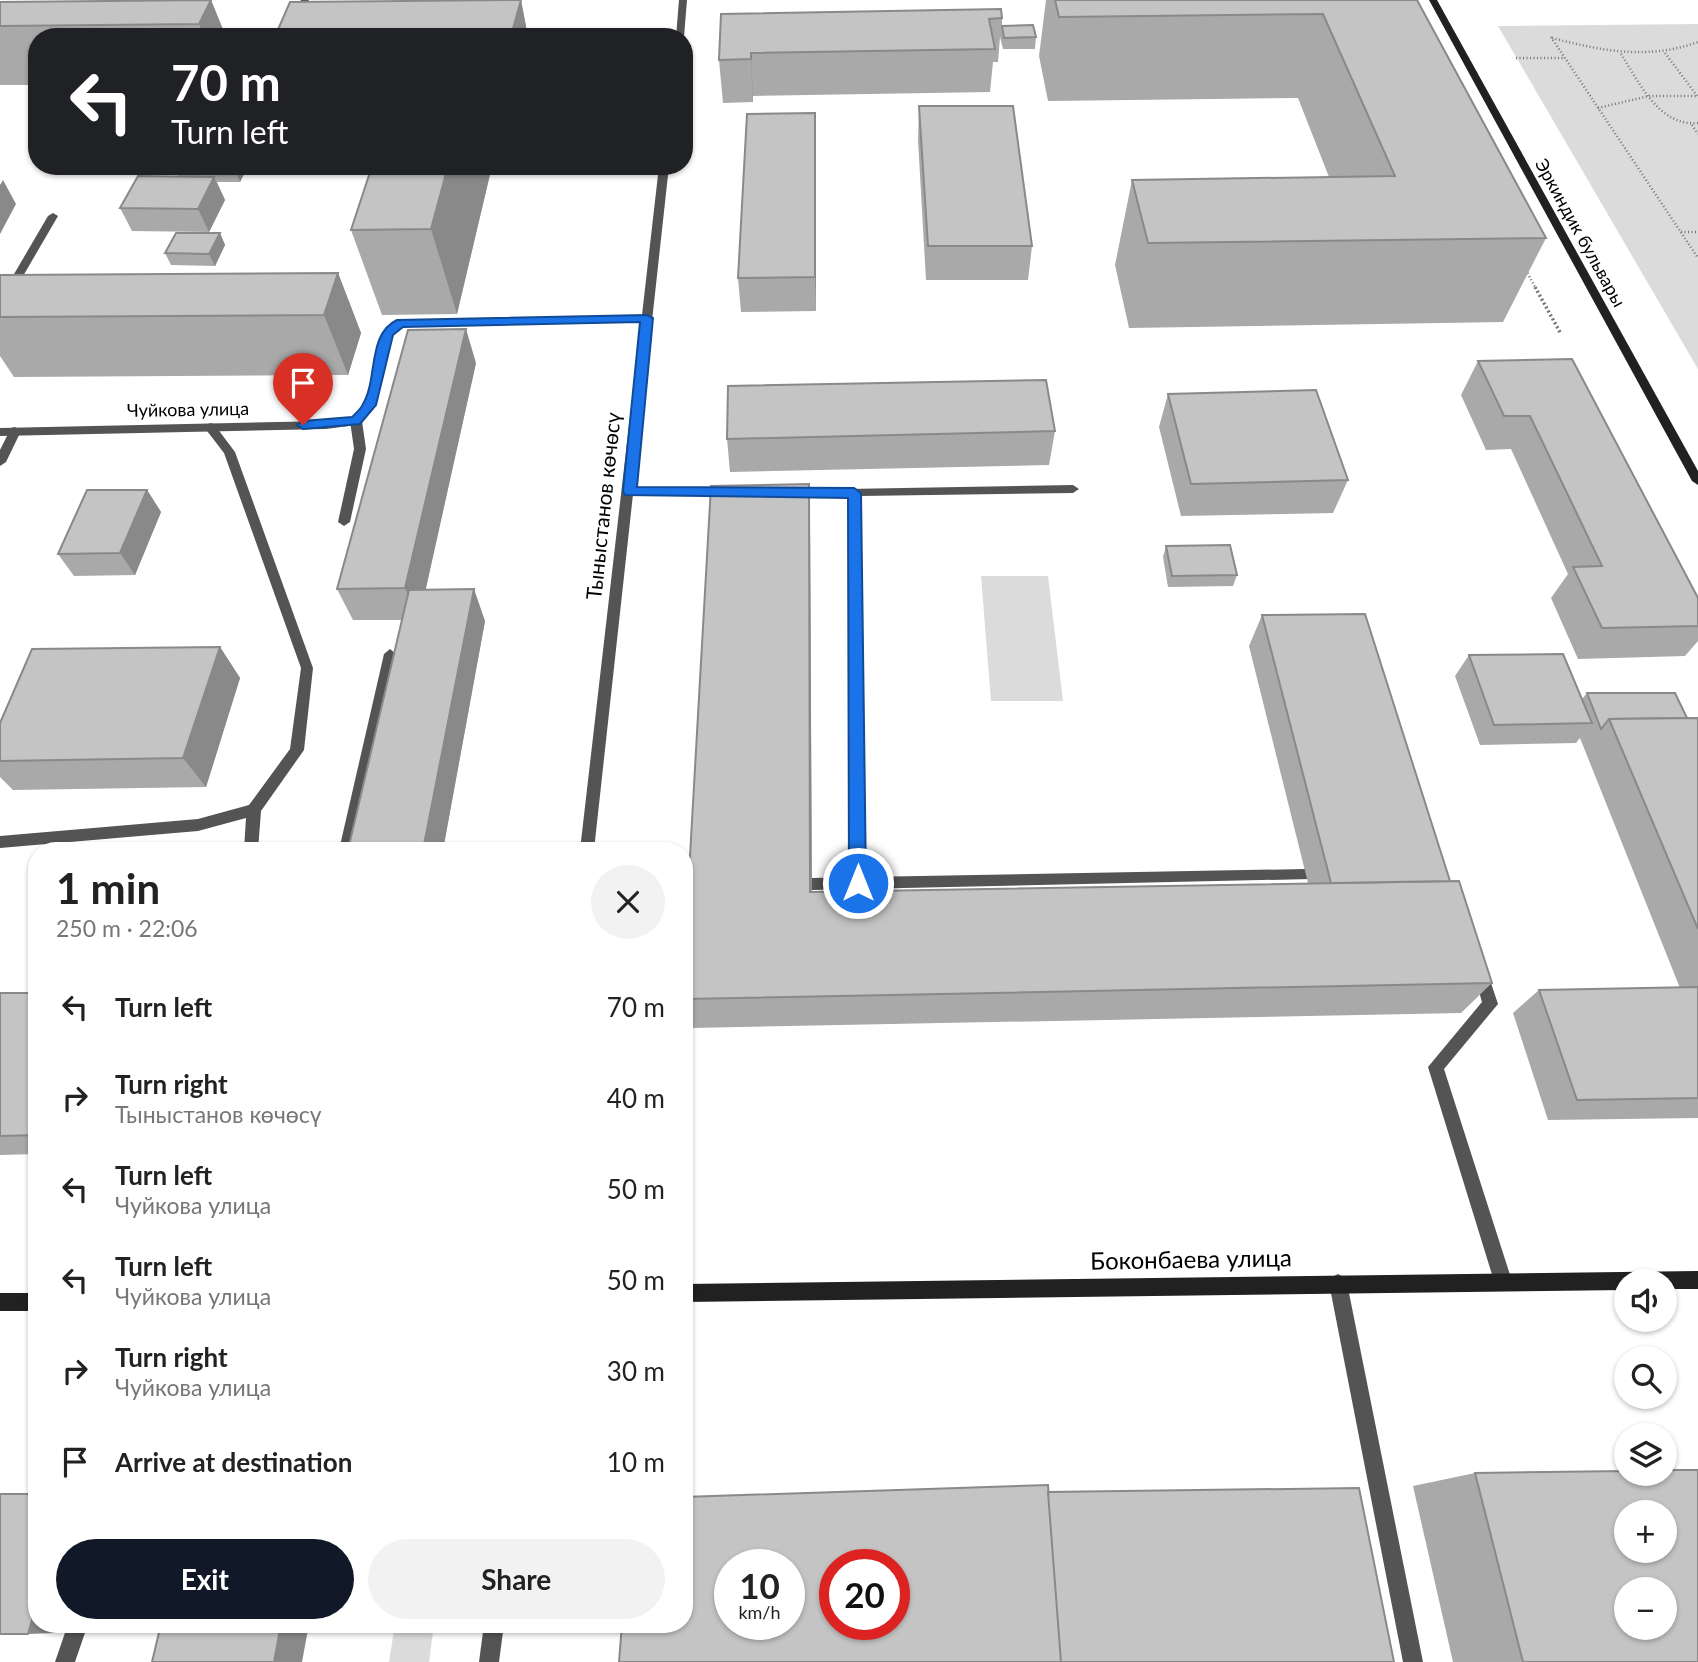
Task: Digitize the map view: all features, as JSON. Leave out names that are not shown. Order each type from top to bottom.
[{"type":"street","points":[[293,28],[305,0]]},
{"type":"street","points":[[681,28],[683,0]]},
{"type":"street","name":"Эркиндик бульвары","points":[[1433,0],[1698,481]]},
{"type":"street","name":"Тыныстанов көчөсү","points":[[588,842],[663,175]]},
{"type":"street","points":[[0,307],[53,216]]},
{"type":"street","points":[[344,522],[360,449],[356,421],[370,405],[387,335],[393,327],[402,323],[647,318]]},
{"type":"street","name":"Чуйкова улица","points":[[0,432],[326,425],[356,421]]},
{"type":"street","points":[[210,427],[229,452],[307,668],[297,750],[254,810],[252,842]]},
{"type":"street","points":[[0,462],[15,431]]},
{"type":"street","points":[[776,493],[1073,489]]},
{"type":"street","points":[[629,491],[737,492]]},
{"type":"street","points":[[854,493],[858,883]]},
{"type":"street","points":[[347,842],[390,654]]},
{"type":"street","points":[[0,842],[198,825],[254,810]]},
{"type":"street","points":[[812,884],[1306,875]]},
{"type":"street","points":[[1473,951],[1490,1004],[1436,1067],[1503,1281]]},
{"type":"street","name":"Боконбаева улица","points":[[693,1293],[1698,1280]]},
{"type":"street","points":[[1338,1283],[1413,1662]]},
{"type":"street","points":[[0,1303],[28,1302]]},
{"type":"street","points":[[65,1662],[75,1633]]},
{"type":"street","points":[[489,1662],[493,1633]]},
{"type":"path","points":[[1698,42],[1665,53],[1620,53],[1551,37],[1698,258]]},
{"type":"path","points":[[1620,53],[1664,114],[1692,125],[1698,134]]},
{"type":"path","points":[[1665,53],[1698,96]]},
{"type":"path","points":[[1517,58],[1565,58]]},
{"type":"path","points":[[1598,108],[1649,96],[1698,96]]},
{"type":"path","points":[[1692,125],[1698,123]]},
{"type":"path","points":[[1681,232],[1698,232]]},
{"type":"path","points":[[1522,262],[1561,334]]},
{"type":"shaded area","points":[[1698,24],[1698,369],[1498,26]]},
{"type":"shaded area","points":[[981,576],[1048,576],[1063,701],[991,701]]},
{"type":"shaded area","points":[[394,1633],[433,1633],[429,1662],[389,1662]]},
{"type":"building","points":[[211,0],[199,24],[0,26],[0,2]]},
{"type":"building","points":[[521,0],[513,28],[279,28],[290,2]]},
{"type":"building","points":[[1055,0],[1417,0],[1546,238],[1148,243],[1132,180],[1395,176],[1323,14],[1059,17]]},
{"type":"building","points":[[1001,9],[1002,18],[989,19],[995,49],[751,53],[751,59],[719,60],[721,14]]},
{"type":"building","points":[[1033,25],[1036,37],[1004,38],[1002,26]]},
{"type":"building","points":[[919,106],[1013,106],[1032,246],[928,246]]},
{"type":"building","points":[[815,113],[815,277],[738,278],[747,114]]},
{"type":"building","points":[[369,175],[446,175],[431,229],[351,230]]},
{"type":"building","points":[[138,176],[214,177],[198,209],[120,208]]},
{"type":"building","points":[[176,233],[220,233],[209,254],[165,253]]},
{"type":"building","points":[[338,273],[324,315],[0,317],[0,275]]},
{"type":"building","points":[[466,329],[405,588],[337,589],[408,330]]},
{"type":"building","points":[[1572,359],[1698,598],[1698,626],[1602,628],[1573,567],[1602,566],[1530,416],[1504,416],[1478,361]]},
{"type":"building","points":[[1046,380],[1055,431],[727,439],[728,386]]},
{"type":"building","points":[[1316,390],[1348,480],[1191,484],[1168,394]]},
{"type":"building","points":[[809,484],[810,892],[1459,881],[1492,983],[693,999],[693,842],[691,842],[711,486]]},
{"type":"building","points":[[87,490],[147,490],[120,553],[58,554]]},
{"type":"building","points":[[1230,545],[1237,575],[1172,576],[1166,546]]},
{"type":"building","points":[[474,589],[425,842],[350,842],[409,590]]},
{"type":"building","points":[[1365,614],[1450,881],[1331,883],[1262,615]]},
{"type":"building","points":[[220,647],[183,758],[0,761],[0,723],[32,649]]},
{"type":"building","points":[[1563,654],[1592,723],[1494,725],[1469,655]]},
{"type":"building","points":[[1587,693],[1675,693],[1687,718],[1609,719],[1601,729]]},
{"type":"building","points":[[1698,718],[1698,929],[1609,719]]},
{"type":"building","points":[[1698,987],[1698,1098],[1577,1100],[1539,990]]},
{"type":"building","points":[[0,993],[28,993],[28,1135],[0,1136]]},
{"type":"building","points":[[1677,1470],[1698,1470],[1698,1662],[1523,1662],[1475,1473],[1614,1471],[1614,1486],[1677,1486]]},
{"type":"building","points":[[1048,1485],[1062,1662],[619,1662],[621,1633],[693,1633],[693,1497]]},
{"type":"building","points":[[1359,1488],[1394,1662],[1061,1662],[1048,1492]]},
{"type":"building","points":[[0,1494],[28,1494],[28,1633],[0,1634]]},
{"type":"building","points":[[159,1633],[279,1633],[274,1662],[152,1662]]},
{"type":"route","points":[[303,425],[356,421],[370,405],[387,335],[393,327],[402,323],[647,318],[629,491],[854,493],[858,883]]}]
